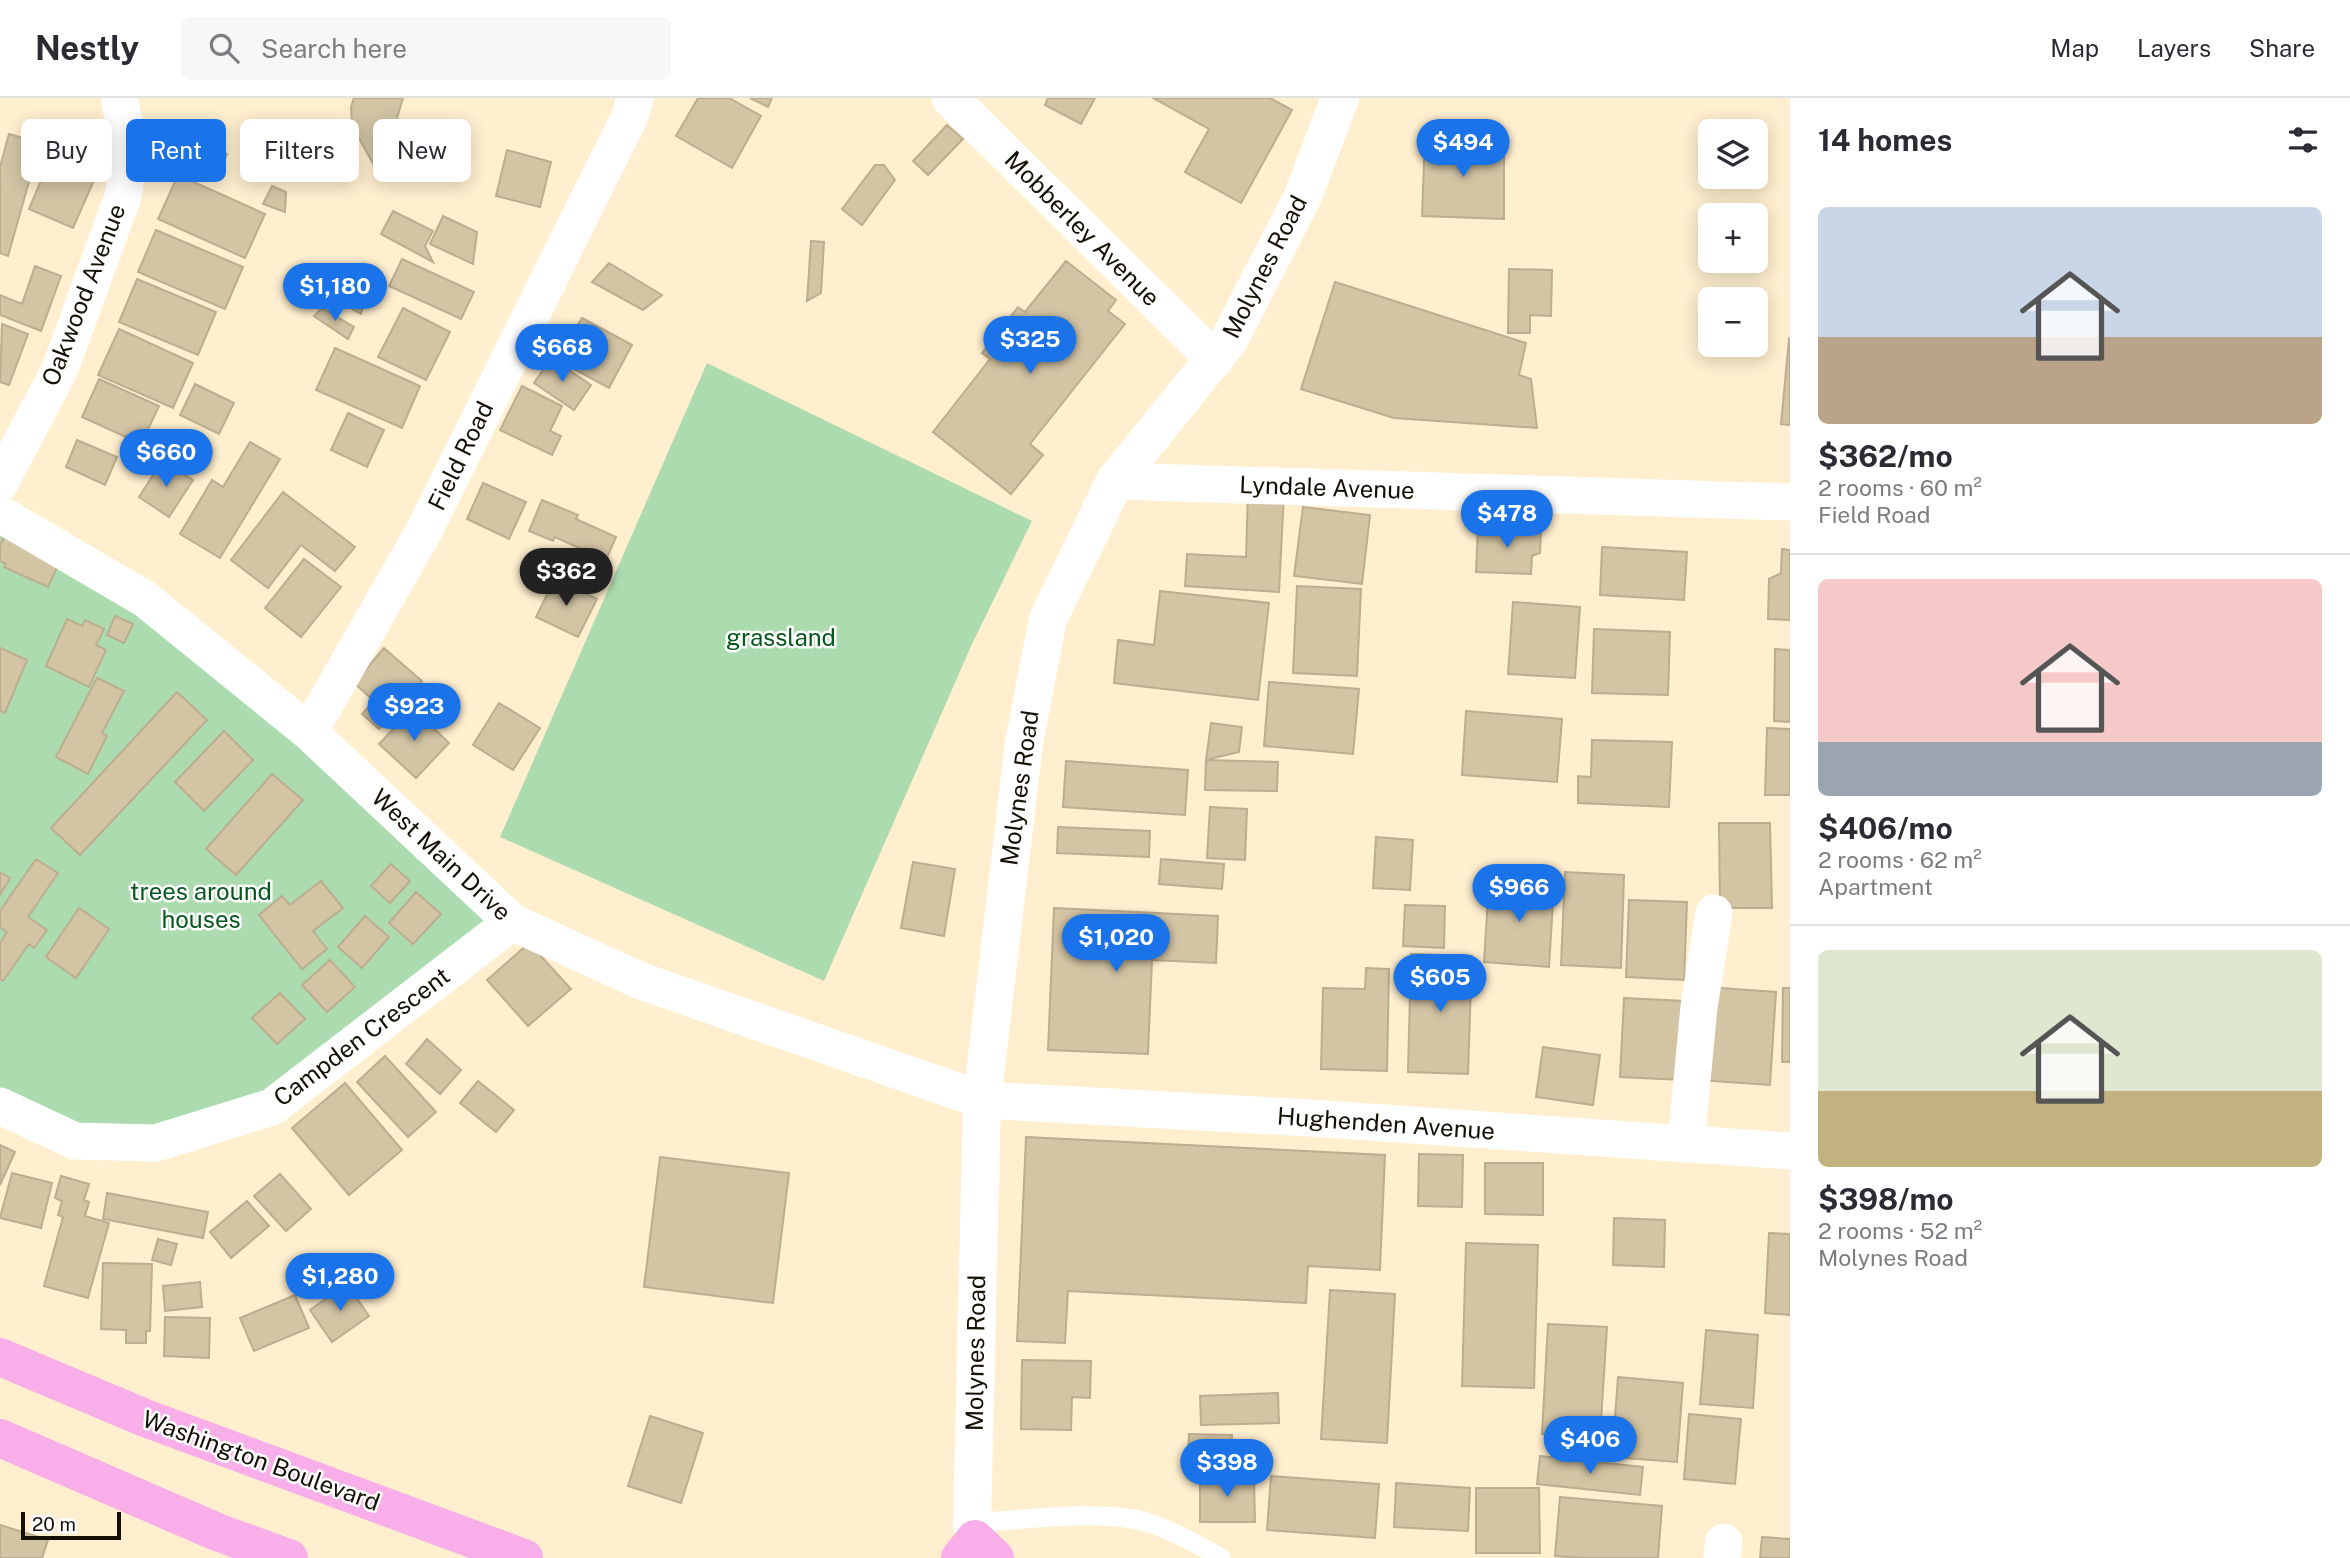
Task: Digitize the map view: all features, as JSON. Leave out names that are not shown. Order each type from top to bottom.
[{"type":"highway","name":"Washington Boulevard","points":[[0,1357],[145,1418],[524,1558]]},
{"type":"highway","points":[[0,1438],[217,1532],[289,1558]]},
{"type":"main road","name":"Molynes Road","points":[[976,1547],[982,1100],[1024,743],[1048,618],[1115,481],[1229,340],[1303,196],[1340,98]]},
{"type":"street","name":"Oakwood Avenue","points":[[0,483],[60,369],[122,199],[129,173],[125,127],[119,98]]},
{"type":"street","name":"Field Road","points":[[309,732],[424,531],[630,116],[635,98]]},
{"type":"street","name":"Mobberley Avenue","points":[[950,98],[1215,359]]},
{"type":"street","name":"Lyndale Avenue","points":[[1115,481],[1790,502]]},
{"type":"street","name":"West Main Drive","points":[[0,514],[145,599],[309,732],[512,922],[641,981],[982,1100]]},
{"type":"street","points":[[1686,1144],[1699,1007],[1714,913]]},
{"type":"street","name":"Campden Crescent","points":[[0,1106],[75,1141],[156,1143],[272,1107],[512,922]]},
{"type":"street","name":"Hughenden Avenue","points":[[982,1100],[1297,1117],[1790,1151]]},
{"type":"lane","points":[[976,1547],[1094,1517],[1135,1519],[1199,1544],[1221,1558]]},
{"type":"green space","name":"grassland","points":[[707,363],[1032,521],[972,644],[824,981],[500,837]]},
{"type":"green space","name":"trees around houses","points":[[0,520],[145,599],[512,922],[272,1107],[156,1143],[0,1106]]},
{"type":"building","points":[[354,98],[403,98],[397,119],[373,119],[373,164],[359,138],[359,119],[352,119]]},
{"type":"building","points":[[698,98],[729,98],[761,116],[732,168],[676,136]]},
{"type":"building","points":[[750,98],[772,98],[768,107]]},
{"type":"building","points":[[1048,98],[1095,98],[1081,124],[1045,105]]},
{"type":"building","points":[[1153,98],[1270,98],[1292,110],[1241,203],[1185,172],[1209,129]]},
{"type":"building","points":[[947,125],[963,139],[928,175],[913,161]]},
{"type":"building","points":[[9,134],[21,137],[21,182],[29,182],[8,256],[0,253],[0,167]]},
{"type":"building","points":[[1425,138],[1504,144],[1504,219],[1422,216]]},
{"type":"building","points":[[507,150],[551,162],[540,207],[496,196]]},
{"type":"building","points":[[875,165],[884,165],[895,180],[862,225],[842,209]]},
{"type":"building","points":[[40,182],[93,182],[73,228],[29,209]]},
{"type":"building","points":[[175,182],[194,182],[265,214],[245,258],[158,219]]},
{"type":"building","points":[[272,186],[286,192],[285,212],[263,204]]},
{"type":"building","points":[[393,211],[433,231],[425,246],[433,262],[381,234]]},
{"type":"building","points":[[443,216],[477,232],[473,264],[430,244]]},
{"type":"building","points":[[156,230],[243,267],[225,309],[138,272]]},
{"type":"building","points":[[811,241],[824,242],[821,293],[807,301]]},
{"type":"building","points":[[402,259],[474,292],[461,319],[389,286]]},
{"type":"building","points":[[1066,261],[1116,300],[1108,311],[1125,324],[1030,444],[1043,455],[1011,494],[933,432],[990,359],[982,353],[1018,307],[1025,312]]},
{"type":"building","points":[[609,263],[662,295],[643,310],[592,282]]},
{"type":"building","points":[[35,266],[61,276],[41,331],[0,315],[0,295],[22,304]]},
{"type":"building","points":[[1509,269],[1552,270],[1551,316],[1530,315],[1530,333],[1508,333]]},
{"type":"building","points":[[137,279],[216,312],[198,355],[119,322]]},
{"type":"building","points":[[1335,282],[1526,343],[1519,375],[1531,379],[1537,428],[1394,418],[1301,389]]},
{"type":"building","points":[[339,286],[365,298],[361,314],[333,298]]},
{"type":"building","points":[[322,308],[354,327],[348,339],[314,316]]},
{"type":"building","points":[[403,308],[450,332],[426,380],[378,357]]},
{"type":"building","points":[[582,318],[632,345],[609,388],[555,359]]},
{"type":"building","points":[[2,324],[28,334],[9,385],[0,382]]},
{"type":"building","points":[[119,329],[193,363],[173,408],[98,375]]},
{"type":"building","points":[[1790,340],[1790,425],[1781,424]]},
{"type":"building","points":[[335,348],[420,386],[402,428],[316,390]]},
{"type":"building","points":[[551,358],[591,385],[574,410],[534,383]]},
{"type":"building","points":[[99,379],[159,406],[141,444],[82,417]]},
{"type":"building","points":[[195,384],[234,403],[219,434],[180,415]]},
{"type":"building","points":[[522,386],[562,406],[550,431],[561,436],[552,455],[500,430]]},
{"type":"building","points":[[348,413],[384,430],[367,467],[331,450]]},
{"type":"building","points":[[77,440],[117,457],[105,485],[66,467]]},
{"type":"building","points":[[250,442],[280,459],[220,558],[180,534],[212,480],[223,487]]},
{"type":"building","points":[[162,461],[193,480],[169,517],[139,497]]},
{"type":"building","points":[[483,483],[526,502],[509,539],[467,519]]},
{"type":"building","points":[[1248,491],[1284,493],[1279,592],[1185,586],[1187,554],[1246,557]]},
{"type":"building","points":[[283,492],[355,547],[335,571],[301,545],[268,588],[231,560]]},
{"type":"building","points":[[542,500],[578,515],[576,519],[616,537],[606,560],[555,537],[553,541],[529,531]]},
{"type":"building","points":[[1303,507],[1370,515],[1362,584],[1294,576]]},
{"type":"building","points":[[1478,527],[1541,529],[1540,553],[1532,556],[1531,574],[1476,572]]},
{"type":"building","points":[[7,530],[59,563],[48,587],[4,567],[6,564],[0,561],[0,546]]},
{"type":"building","points":[[1602,547],[1687,552],[1684,600],[1600,595]]},
{"type":"building","points":[[1782,549],[1790,550],[1790,620],[1768,619],[1769,579],[1781,573]]},
{"type":"building","points":[[304,559],[341,587],[301,637],[265,608]]},
{"type":"building","points":[[555,578],[597,599],[578,637],[536,617]]},
{"type":"building","points":[[1297,586],[1361,589],[1357,676],[1293,673]]},
{"type":"building","points":[[1160,591],[1269,603],[1258,700],[1114,683],[1118,640],[1154,645]]},
{"type":"building","points":[[1513,602],[1580,607],[1575,678],[1508,674]]},
{"type":"building","points":[[115,616],[133,624],[124,643],[107,635]]},
{"type":"building","points":[[67,619],[82,626],[85,620],[104,629],[96,645],[106,650],[89,687],[46,666]]},
{"type":"building","points":[[1594,629],[1670,632],[1668,695],[1592,693]]},
{"type":"building","points":[[0,648],[27,660],[5,713],[0,711]]},
{"type":"building","points":[[384,648],[422,681],[379,729],[362,714],[374,701],[354,683]]},
{"type":"building","points":[[1775,649],[1790,650],[1790,722],[1774,721]]},
{"type":"building","points":[[97,678],[124,691],[102,733],[107,736],[88,774],[56,757]]},
{"type":"building","points":[[1269,682],[1359,689],[1353,754],[1264,746]]},
{"type":"building","points":[[177,692],[207,720],[80,855],[51,828]]},
{"type":"building","points":[[499,703],[540,728],[513,770],[473,745]]},
{"type":"building","points":[[413,708],[449,743],[416,778],[379,744]]},
{"type":"building","points":[[1466,711],[1562,719],[1557,782],[1462,775]]},
{"type":"building","points":[[1211,723],[1242,727],[1239,752],[1206,760]]},
{"type":"building","points":[[1767,728],[1790,729],[1790,795],[1765,795]]},
{"type":"building","points":[[224,731],[253,760],[204,811],[175,782]]},
{"type":"building","points":[[1592,740],[1672,742],[1669,807],[1578,803],[1578,776],[1591,777]]},
{"type":"building","points":[[1206,760],[1278,762],[1277,791],[1205,790]]},
{"type":"building","points":[[1066,761],[1188,770],[1185,815],[1063,807]]},
{"type":"building","points":[[272,774],[303,800],[236,875],[206,849]]},
{"type":"building","points":[[1210,807],[1247,809],[1245,860],[1207,858]]},
{"type":"building","points":[[1719,823],[1770,823],[1772,908],[1720,908]]},
{"type":"building","points":[[1058,827],[1150,831],[1149,857],[1057,853]]},
{"type":"building","points":[[1376,837],[1413,840],[1410,890],[1373,888]]},
{"type":"building","points":[[36,859],[58,873],[28,917],[47,930],[34,948],[29,944],[3,981],[0,979],[0,943],[7,932],[0,927],[0,911]]},
{"type":"building","points":[[1161,859],[1224,864],[1222,889],[1159,884]]},
{"type":"building","points":[[913,862],[955,869],[944,936],[901,928]]},
{"type":"building","points":[[391,864],[410,881],[390,903],[371,886]]},
{"type":"building","points":[[0,872],[10,878],[0,895]]},
{"type":"building","points":[[1565,872],[1624,875],[1621,968],[1561,965]]},
{"type":"building","points":[[321,881],[343,908],[313,931],[327,949],[302,969],[259,915],[282,896],[290,905]]},
{"type":"building","points":[[1489,881],[1554,886],[1549,967],[1484,962]]},
{"type":"building","points":[[416,892],[441,914],[413,944],[389,923]]},
{"type":"building","points":[[1629,900],[1687,902],[1684,980],[1626,977]]},
{"type":"building","points":[[1405,905],[1445,906],[1444,948],[1403,946]]},
{"type":"building","points":[[79,908],[109,929],[76,978],[46,957]]},
{"type":"building","points":[[1054,908],[1218,916],[1216,963],[1152,960],[1148,1054],[1048,1050]]},
{"type":"building","points":[[365,916],[389,937],[362,968],[338,947]]},
{"type":"building","points":[[529,943],[571,989],[528,1026],[487,980]]},
{"type":"building","points":[[1411,954],[1472,956],[1468,1074],[1408,1072]]},
{"type":"building","points":[[330,960],[355,987],[327,1012],[302,985]]},
{"type":"building","points":[[1366,968],[1389,969],[1387,1071],[1321,1069],[1323,988],[1365,989]]},
{"type":"building","points":[[1706,987],[1776,992],[1770,1085],[1700,1080]]},
{"type":"building","points":[[1783,988],[1790,988],[1790,1062],[1782,1062]]},
{"type":"building","points":[[280,993],[305,1019],[277,1044],[252,1018]]},
{"type":"building","points":[[1624,998],[1685,1001],[1682,1080],[1620,1077]]},
{"type":"building","points":[[427,1039],[461,1070],[440,1094],[406,1064]]},
{"type":"building","points":[[1543,1047],[1600,1055],[1593,1105],[1536,1097]]},
{"type":"building","points":[[385,1056],[436,1112],[408,1137],[357,1082]]},
{"type":"building","points":[[478,1081],[514,1110],[496,1132],[460,1103]]},
{"type":"building","points":[[345,1083],[402,1150],[349,1195],[292,1128]]},
{"type":"building","points":[[1026,1137],[1385,1155],[1380,1270],[1308,1266],[1306,1303],[1068,1291],[1065,1343],[1017,1341]]},
{"type":"building","points":[[0,1145],[15,1152],[0,1185]]},
{"type":"building","points":[[1419,1154],[1463,1155],[1462,1207],[1418,1206]]},
{"type":"building","points":[[660,1157],[789,1173],[773,1303],[644,1287]]},
{"type":"building","points":[[1485,1163],[1543,1163],[1543,1215],[1485,1214]]},
{"type":"building","points":[[12,1173],[52,1183],[41,1228],[0,1218]]},
{"type":"building","points":[[280,1174],[311,1209],[286,1231],[254,1196]]},
{"type":"building","points":[[61,1176],[89,1184],[84,1200],[89,1202],[85,1216],[109,1223],[88,1298],[44,1286],[63,1217],[58,1215],[62,1201],[55,1198]]},
{"type":"building","points":[[107,1193],[208,1212],[203,1238],[103,1219]]},
{"type":"building","points":[[247,1201],[269,1226],[231,1258],[210,1232]]},
{"type":"building","points":[[1614,1218],[1665,1220],[1664,1267],[1613,1265]]},
{"type":"building","points":[[1769,1233],[1790,1234],[1790,1315],[1765,1313]]},
{"type":"building","points":[[158,1239],[177,1244],[171,1265],[152,1260]]},
{"type":"building","points":[[1466,1243],[1538,1245],[1534,1388],[1462,1386]]},
{"type":"building","points":[[103,1263],[152,1264],[150,1331],[146,1331],[146,1343],[126,1343],[126,1330],[101,1329]]},
{"type":"building","points":[[200,1282],[202,1307],[165,1311],[163,1286]]},
{"type":"building","points":[[347,1284],[369,1316],[332,1342],[310,1310]]},
{"type":"building","points":[[1330,1290],[1395,1294],[1387,1443],[1321,1439]]},
{"type":"building","points":[[295,1295],[309,1328],[254,1351],[240,1318]]},
{"type":"building","points":[[165,1317],[210,1318],[209,1358],[164,1356]]},
{"type":"building","points":[[1548,1324],[1607,1327],[1600,1437],[1542,1434]]},
{"type":"building","points":[[1706,1330],[1758,1335],[1753,1408],[1700,1404]]},
{"type":"building","points":[[1022,1360],[1091,1361],[1090,1398],[1072,1397],[1071,1430],[1021,1429]]},
{"type":"building","points":[[1618,1377],[1683,1383],[1677,1462],[1612,1457]]},
{"type":"building","points":[[1278,1393],[1279,1423],[1201,1425],[1200,1396]]},
{"type":"building","points":[[1689,1414],[1741,1419],[1735,1484],[1684,1479]]},
{"type":"building","points":[[650,1416],[703,1433],[681,1503],[628,1486]]},
{"type":"building","points":[[1189,1434],[1232,1435],[1231,1463],[1188,1461]]},
{"type":"building","points":[[1540,1456],[1643,1467],[1640,1495],[1537,1484]]},
{"type":"building","points":[[1200,1476],[1254,1477],[1255,1522],[1200,1522]]},
{"type":"building","points":[[1271,1476],[1379,1484],[1375,1538],[1267,1530]]},
{"type":"building","points":[[1396,1483],[1470,1488],[1468,1531],[1394,1527]]},
{"type":"building","points":[[1476,1488],[1539,1488],[1540,1553],[1476,1553]]},
{"type":"building","points":[[1560,1497],[1662,1506],[1658,1558],[1555,1556]]},
{"type":"building","points":[[0,1525],[48,1540],[42,1558],[0,1558]]},
{"type":"building","points":[[1762,1537],[1790,1539],[1790,1558],[1760,1558]]}]
